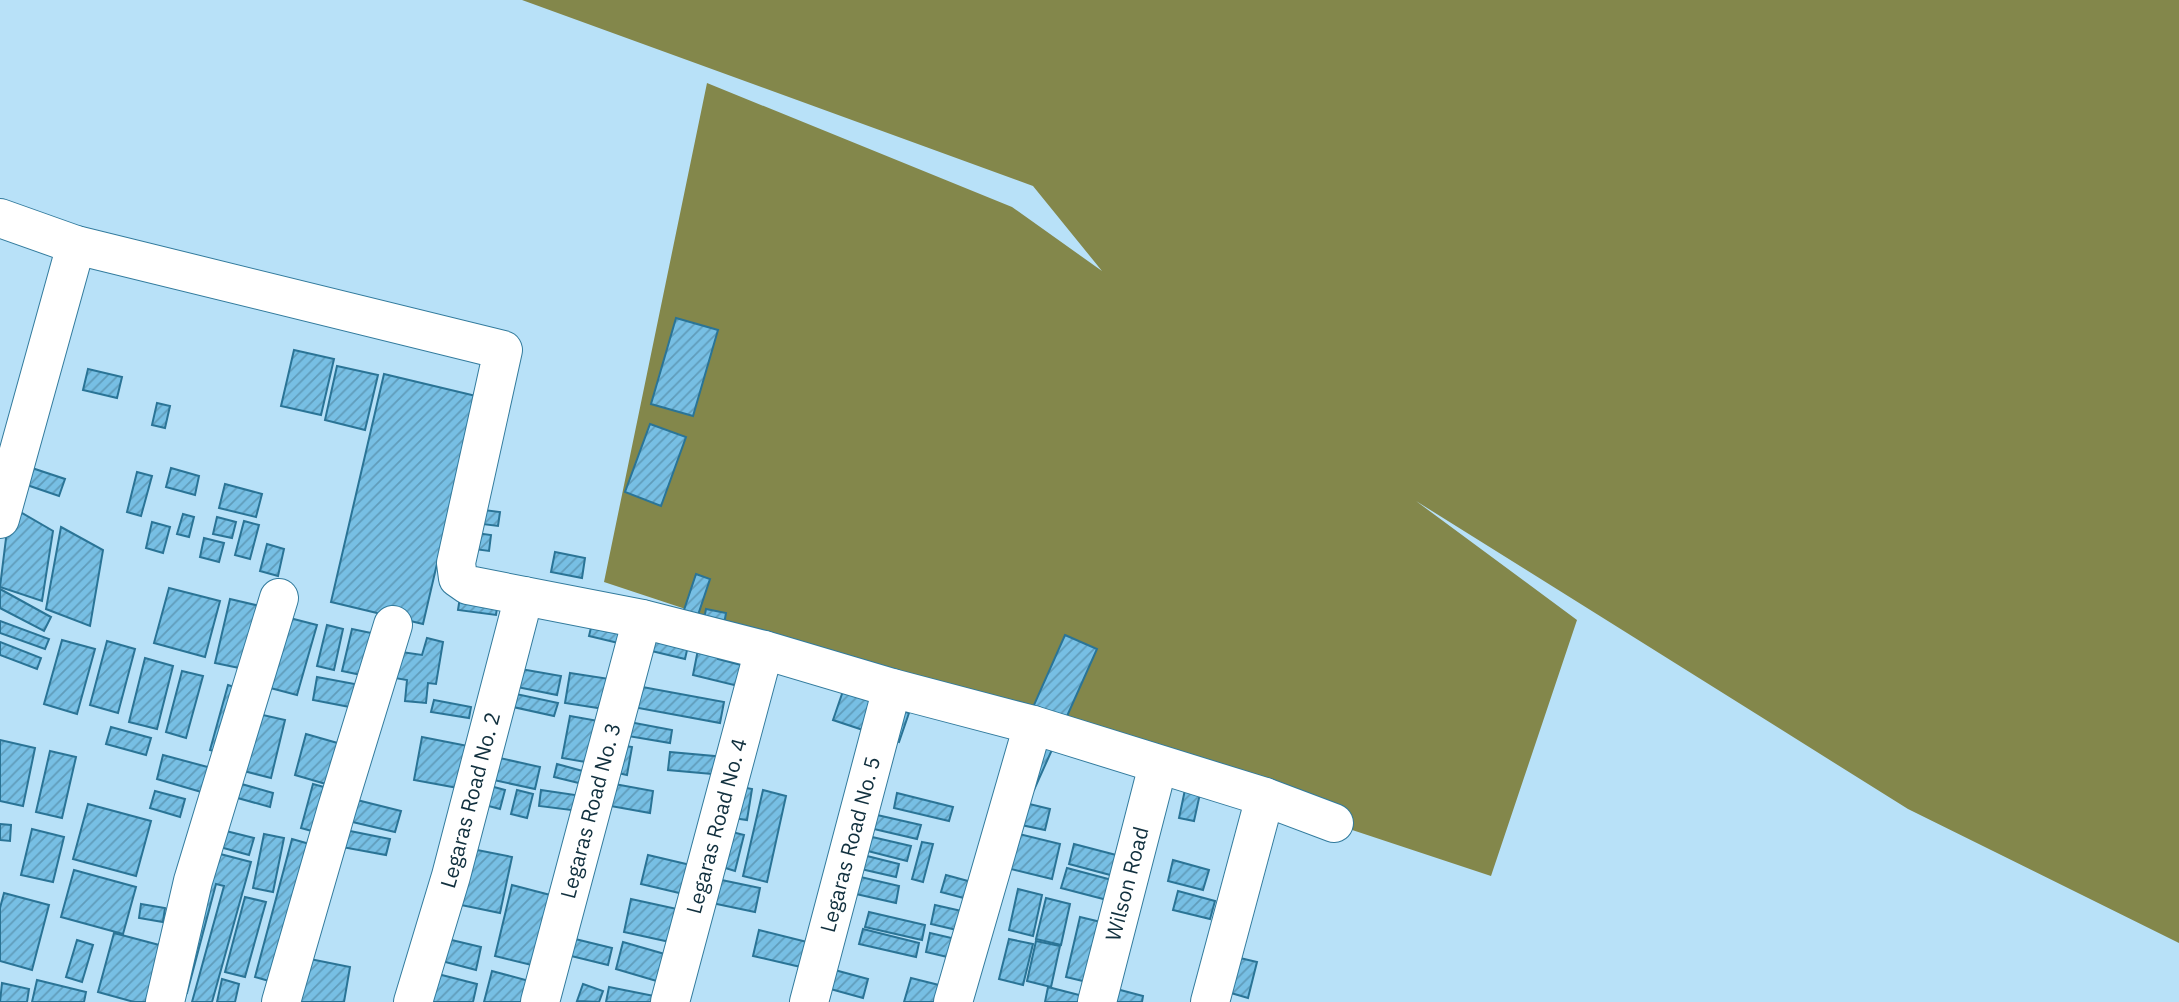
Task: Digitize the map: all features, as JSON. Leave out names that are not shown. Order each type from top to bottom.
[{"type":"street","points":[[0,218],[76,245],[503,350],[456,563],[458,578],[468,585],[642,619],[764,650],[892,688],[1033,725],[1265,797],[1334,823]]},
{"type":"street","points":[[0,519],[76,245]]},
{"type":"street","name":"Legaras Road No. 2","points":[[413,1002],[451,876],[524,596]]},
{"type":"street","points":[[166,1002],[193,881],[279,598]]},
{"type":"street","name":"Legaras Road No. 3","points":[[540,1002],[642,619]]},
{"type":"street","points":[[281,1002],[393,625]]},
{"type":"street","name":"Legaras Road No. 4","points":[[670,1002],[764,650]]},
{"type":"street","name":"Legaras Road No. 5","points":[[809,1002],[892,688]]},
{"type":"street","points":[[953,1002],[1033,725]]},
{"type":"street","name":"Wilson Road","points":[[1097,1002],[1158,765]]},
{"type":"street","points":[[1210,1002],[1265,797]]},
{"type":"shaded area","points":[[522,0],[2179,0],[2179,943],[1908,809],[1416,501],[1577,620],[1491,876],[604,582],[707,83],[1012,207],[1102,271],[1033,186]]},
{"type":"building","points":[[676,318],[718,330],[693,416],[651,404]]},
{"type":"building","points":[[294,350],[334,359],[321,415],[281,406]]},
{"type":"building","points":[[337,366],[378,375],[365,430],[325,420]]},
{"type":"building","points":[[88,369],[122,377],[117,398],[83,390]]},
{"type":"building","points":[[384,374],[476,396],[423,624],[331,602]]},
{"type":"building","points":[[157,403],[170,406],[165,428],[152,425]]},
{"type":"building","points":[[650,424],[686,437],[661,506],[625,492]]},
{"type":"building","points":[[32,468],[65,479],[59,496],[27,485]]},
{"type":"building","points":[[171,468],[199,476],[195,495],[166,487]]},
{"type":"building","points":[[137,472],[152,476],[141,516],[127,512]]},
{"type":"building","points":[[225,484],[262,494],[256,517],[219,508]]},
{"type":"building","points":[[10,506],[53,531],[42,601],[0,587]]},
{"type":"building","points":[[476,509],[500,512],[498,526],[474,523]]},
{"type":"building","points":[[183,514],[194,517],[189,537],[177,534]]},
{"type":"building","points":[[217,517],[236,522],[232,538],[213,534]]},
{"type":"building","points":[[244,521],[259,525],[250,559],[235,555]]},
{"type":"building","points":[[152,522],[170,527],[163,553],[146,548]]},
{"type":"building","points":[[61,527],[103,550],[90,626],[46,609]]},
{"type":"building","points":[[476,533],[491,535],[489,551],[474,549]]},
{"type":"building","points":[[204,538],[224,543],[219,562],[200,557]]},
{"type":"building","points":[[267,544],[284,549],[278,576],[260,571]]},
{"type":"building","points":[[555,552],[585,558],[582,578],[551,572]]},
{"type":"building","points":[[696,574],[710,579],[693,630],[679,625]]},
{"type":"building","points":[[169,588],[220,601],[205,657],[154,643]]},
{"type":"building","points":[[0,589],[51,617],[44,631],[0,608]]},
{"type":"building","points":[[460,597],[498,601],[496,615],[458,610]]},
{"type":"building","points":[[230,599],[264,607],[249,670],[215,663]]},
{"type":"building","points":[[706,609],[726,613],[718,659],[772,673],[767,693],[693,675]]},
{"type":"building","points":[[278,615],[317,625],[297,695],[259,685]]},
{"type":"building","points":[[594,615],[690,637],[685,659],[589,636]]},
{"type":"building","points":[[0,621],[49,639],[45,649],[0,633]]},
{"type":"building","points":[[327,625],[343,629],[334,670],[317,666]]},
{"type":"building","points":[[352,629],[376,634],[366,676],[342,671]]},
{"type":"building","points":[[1065,635],[1097,649],[1034,790],[1003,775]]},
{"type":"building","points":[[427,638],[443,642],[436,684],[428,683],[426,703],[405,701],[407,680],[383,676],[387,650],[422,655]]},
{"type":"building","points":[[62,640],[95,649],[77,714],[44,704]]},
{"type":"building","points":[[107,641],[135,649],[118,713],[90,705]]},
{"type":"building","points":[[0,642],[41,658],[37,669],[0,655]]},
{"type":"building","points":[[145,658],[173,666],[157,729],[129,722]]},
{"type":"building","points":[[515,668],[561,676],[557,695],[512,686]]},
{"type":"building","points":[[182,671],[203,676],[186,738],[166,732]]},
{"type":"building","points":[[570,673],[616,680],[611,710],[565,703]]},
{"type":"building","points":[[317,677],[360,685],[355,708],[313,700]]},
{"type":"building","points":[[228,685],[267,698],[225,754],[210,750]]},
{"type":"building","points":[[637,686],[724,702],[720,723],[633,707]]},
{"type":"building","points":[[843,691],[909,713],[899,742],[833,720]]},
{"type":"building","points":[[507,692],[558,703],[554,716],[504,705]]},
{"type":"building","points":[[434,700],[471,707],[469,718],[431,712]]},
{"type":"building","points":[[245,711],[285,720],[271,778],[232,768]]},
{"type":"building","points":[[570,716],[604,722],[597,764],[562,758]]},
{"type":"building","points":[[624,721],[672,730],[670,743],[622,735]]},
{"type":"building","points":[[111,727],[151,738],[146,755],[106,744]]},
{"type":"building","points":[[306,734],[355,748],[343,789],[295,775]]},
{"type":"building","points":[[422,737],[478,748],[469,790],[414,780]]},
{"type":"building","points":[[0,740],[35,748],[23,806],[0,801]]},
{"type":"building","points":[[615,744],[632,747],[627,775],[609,771]]},
{"type":"building","points":[[50,751],[76,757],[62,818],[36,812]]},
{"type":"building","points":[[670,752],[725,757],[723,775],[668,770]]},
{"type":"building","points":[[163,755],[215,769],[208,794],[157,779]]},
{"type":"building","points":[[495,757],[540,767],[535,789],[489,779]]},
{"type":"building","points":[[557,764],[590,773],[587,785],[554,777]]},
{"type":"building","points":[[238,783],[273,793],[270,807],[234,797]]},
{"type":"building","points":[[609,783],[653,791],[650,813],[605,805]]},
{"type":"building","points":[[313,784],[331,789],[319,833],[301,828]]},
{"type":"building","points":[[483,784],[505,790],[500,809],[477,803]]},
{"type":"building","points":[[731,785],[752,789],[747,820],[726,817]]},
{"type":"building","points":[[1186,785],[1201,789],[1194,821],[1179,818]]},
{"type":"building","points":[[517,790],[533,794],[527,818],[511,814]]},
{"type":"building","points":[[541,790],[582,796],[579,811],[539,806]]},
{"type":"building","points":[[763,790],[786,796],[767,882],[743,876]]},
{"type":"building","points":[[155,791],[185,799],[180,817],[150,808]]},
{"type":"building","points":[[897,793],[953,807],[949,821],[894,808]]},
{"type":"building","points":[[349,798],[401,811],[395,832],[344,820]]},
{"type":"building","points":[[1013,800],[1050,809],[1045,830],[1007,822]]},
{"type":"building","points":[[88,804],[151,821],[136,876],[73,859]]},
{"type":"building","points":[[864,812],[921,825],[917,839],[861,826]]},
{"type":"building","points":[[0,824],[11,825],[10,841],[0,840]]},
{"type":"building","points":[[214,828],[254,838],[249,855],[209,844]]},
{"type":"building","points":[[32,829],[64,837],[53,882],[21,875]]},
{"type":"building","points":[[345,830],[390,839],[386,855],[342,847]]},
{"type":"building","points":[[728,831],[744,835],[735,871],[719,866]]},
{"type":"building","points":[[1007,831],[1060,844],[1052,879],[999,866]]},
{"type":"building","points":[[855,833],[911,846],[907,861],[852,847]]},
{"type":"building","points":[[264,834],[284,838],[273,892],[253,888]]},
{"type":"building","points":[[292,839],[313,845],[276,983],[255,977]]},
{"type":"building","points":[[922,842],[933,844],[923,882],[912,879]]},
{"type":"building","points":[[1074,844],[1120,856],[1114,876],[1069,864]]},
{"type":"building","points":[[201,849],[251,862],[212,1002],[192,1002],[224,886],[216,884],[187,993],[163,986]]},
{"type":"building","points":[[472,849],[512,857],[500,913],[461,905]]},
{"type":"building","points":[[855,853],[899,864],[896,877],[852,867]]},
{"type":"building","points":[[648,855],[699,867],[692,896],[641,884]]},
{"type":"building","points":[[1173,860],[1209,870],[1203,890],[1168,881]]},
{"type":"building","points":[[1067,868],[1112,880],[1107,900],[1061,888]]},
{"type":"building","points":[[74,870],[136,887],[123,934],[61,917]]},
{"type":"building","points":[[852,875],[899,886],[896,903],[847,892]]},
{"type":"building","points":[[946,875],[979,884],[975,901],[941,892]]},
{"type":"building","points":[[712,878],[760,888],[755,912],[707,902]]},
{"type":"building","points":[[512,885],[558,897],[540,967],[495,956]]},
{"type":"building","points":[[1018,889],[1042,895],[1033,936],[1009,930]]},
{"type":"building","points":[[1178,891],[1215,901],[1210,919],[1173,910]]},
{"type":"building","points":[[4,893],[49,905],[32,970],[0,961],[0,908]]},
{"type":"building","points":[[245,897],[266,902],[245,977],[225,972]]},
{"type":"building","points":[[1046,898],[1070,904],[1061,945],[1036,939]]},
{"type":"building","points":[[631,899],[686,911],[679,944],[624,932]]},
{"type":"building","points":[[141,904],[165,908],[163,922],[139,918]]},
{"type":"building","points":[[935,905],[966,912],[961,931],[931,924]]},
{"type":"building","points":[[869,912],[925,925],[922,940],[865,927]]},
{"type":"building","points":[[1080,917],[1101,922],[1087,982],[1066,977]]},
{"type":"building","points":[[863,929],[919,943],[916,957],[859,944]]},
{"type":"building","points":[[759,930],[811,943],[805,968],[753,956]]},
{"type":"building","points":[[114,933],[163,946],[148,1002],[134,1002],[98,992]]},
{"type":"building","points":[[930,933],[960,940],[956,959],[926,952]]},
{"type":"building","points":[[439,937],[481,947],[476,970],[434,959]]},
{"type":"building","points":[[567,937],[612,948],[608,965],[563,954]]},
{"type":"building","points":[[1009,939],[1033,944],[1023,985],[999,979]]},
{"type":"building","points":[[77,940],[93,945],[82,982],[66,977]]},
{"type":"building","points":[[1036,941],[1060,946],[1051,987],[1027,981]]},
{"type":"building","points":[[623,942],[668,955],[660,982],[616,969]]},
{"type":"building","points":[[300,957],[350,967],[344,1002],[292,1000]]},
{"type":"building","points":[[1240,958],[1257,962],[1248,998],[1231,993]]},
{"type":"building","points":[[820,966],[868,979],[863,998],[816,985]]},
{"type":"building","points":[[492,971],[529,981],[524,1002],[484,1002]]},
{"type":"building","points":[[430,972],[477,984],[473,1002],[423,1002]]},
{"type":"building","points":[[911,978],[947,987],[943,1002],[904,1002]]},
{"type":"building","points":[[222,979],[239,984],[235,1002],[217,1002]]},
{"type":"building","points":[[37,980],[86,992],[84,1002],[32,1002]]},
{"type":"building","points":[[2,983],[29,989],[27,1002],[0,1002]]},
{"type":"building","points":[[583,984],[603,991],[599,1002],[577,1001]]},
{"type":"building","points":[[609,987],[659,997],[657,1002],[606,1002]]},
{"type":"building","points":[[1048,987],[1083,996],[1082,1002],[1045,1002]]},
{"type":"building","points":[[1109,987],[1143,996],[1142,1002],[1105,1002]]}]
